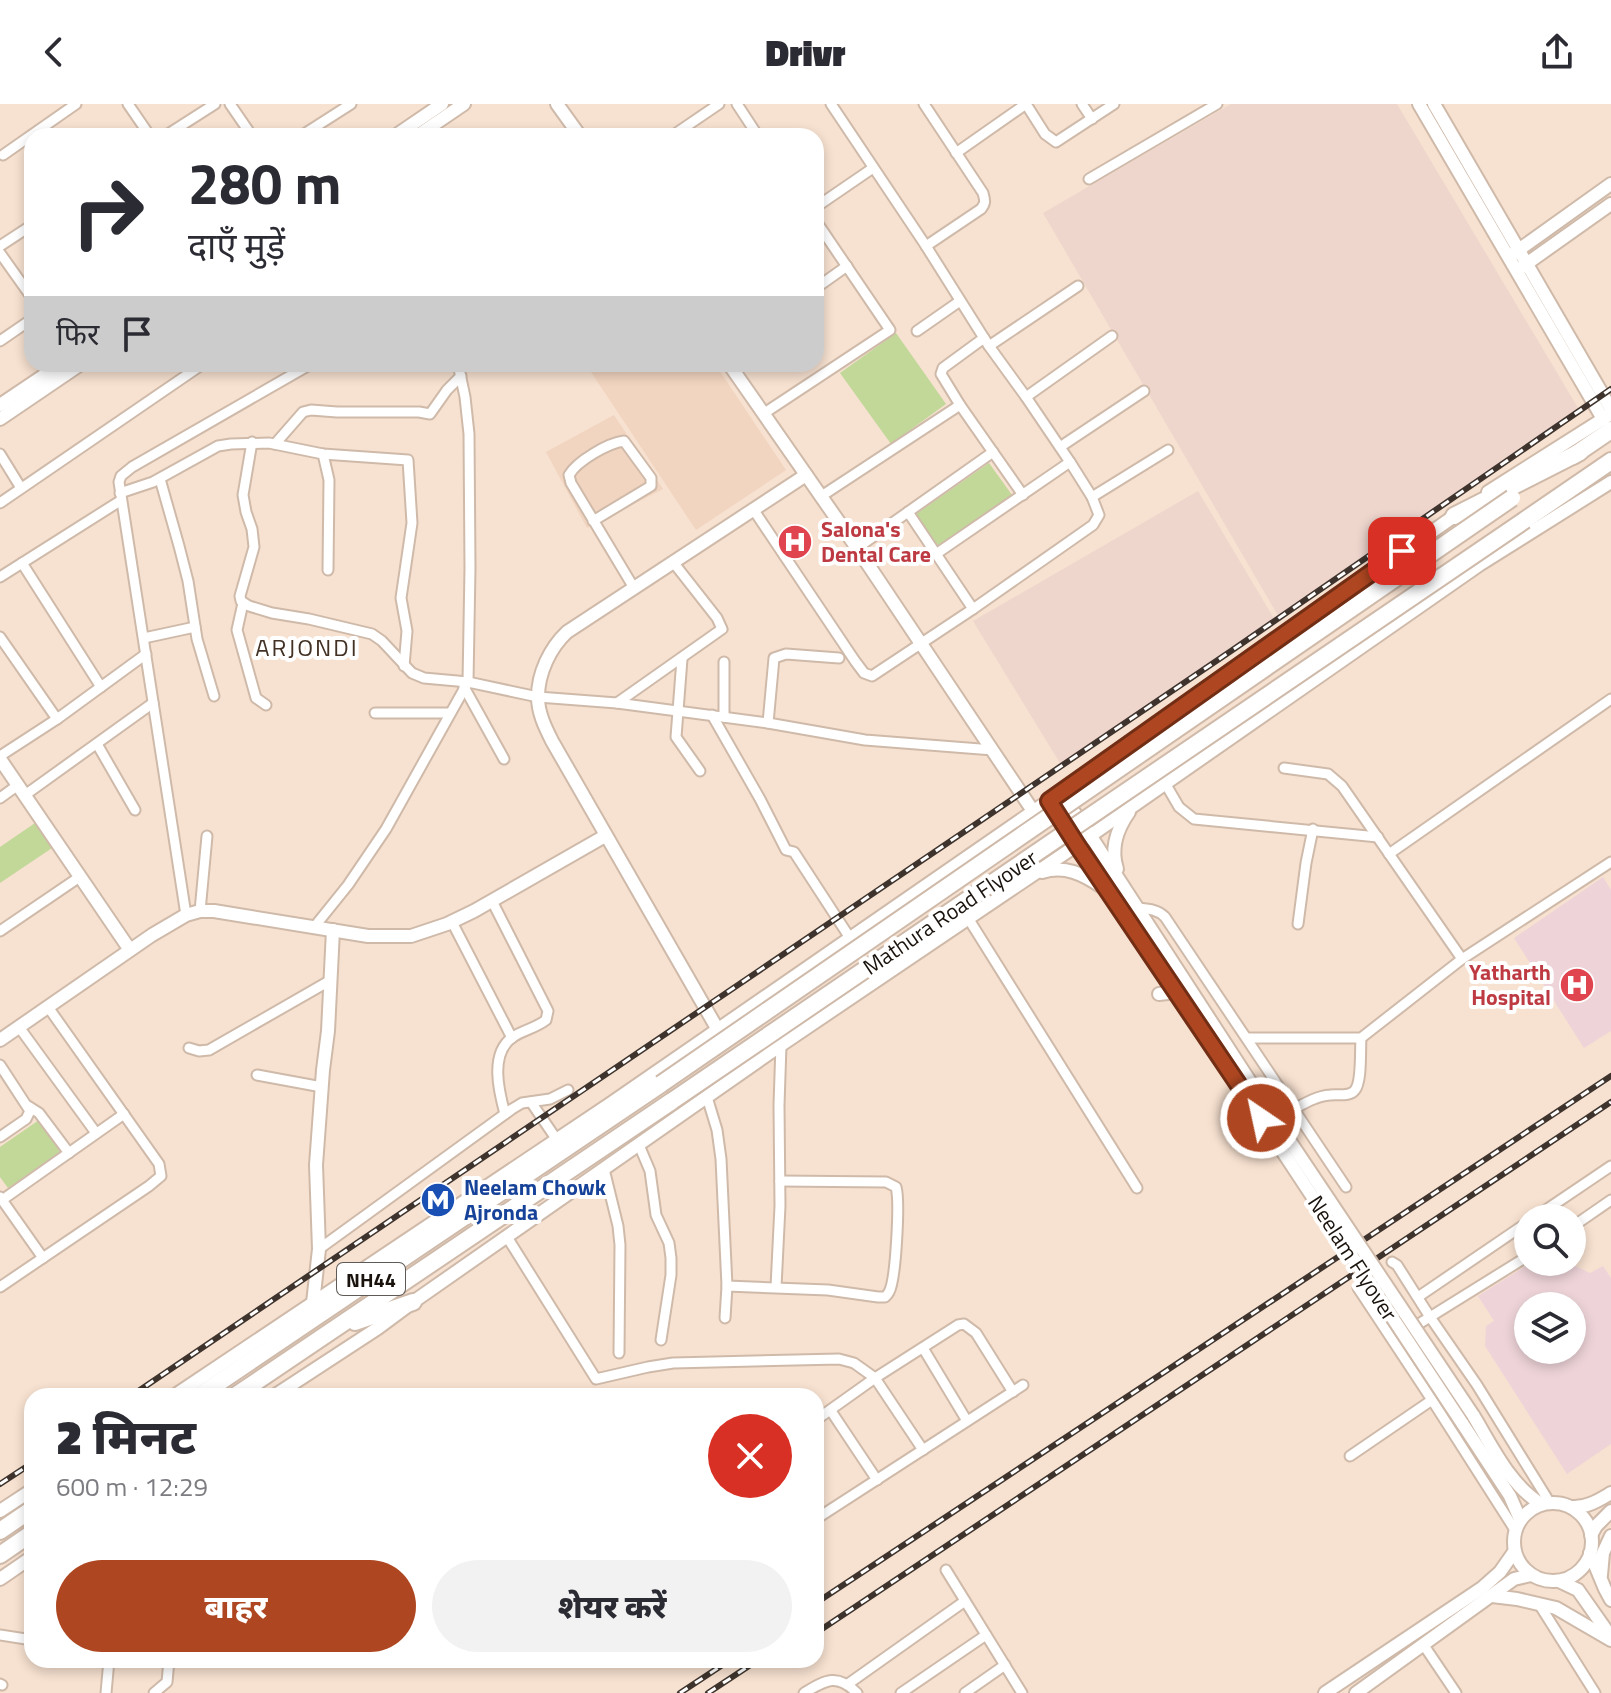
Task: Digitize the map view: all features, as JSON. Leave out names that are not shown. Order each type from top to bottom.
[{"type":"highway","name":"NH44","points":[[1580,452],[1609,418]]},
{"type":"highway","name":"Mathura Road Flyover","points":[[541,1165],[1580,452]]},
{"type":"highway","points":[[1454,516],[1580,452]]},
{"type":"highway","name":"Mathura Road Flyover","points":[[338,1327],[1611,461]]},
{"type":"highway","points":[[541,1165],[610,1104]]},
{"type":"highway","name":"NH44","points":[[211,1388],[541,1165]]},
{"type":"highway","points":[[338,1327],[413,1302]]},
{"type":"highway","name":"NH44","points":[[247,1388],[338,1327]]},
{"type":"highway","points":[[0,1531],[24,1514]]},
{"type":"highway","points":[[0,1555],[24,1538]]},
{"type":"street","points":[[42,128],[76,104]]},
{"type":"street","points":[[128,104],[144,128]]},
{"type":"street","points":[[178,128],[215,104]]},
{"type":"street","points":[[230,104],[246,128]]},
{"type":"street","points":[[314,128],[351,104]]},
{"type":"street","points":[[407,128],[442,104]]},
{"type":"street","points":[[429,128],[464,104]]},
{"type":"street","points":[[557,104],[574,128]]},
{"type":"street","points":[[684,128],[719,104]]},
{"type":"street","points":[[737,104],[753,128]]},
{"type":"street","points":[[753,509],[864,673],[872,676],[1093,525],[1099,515],[1092,497],[1070,462],[986,342],[831,104]]},
{"type":"street","points":[[924,104],[983,193],[985,204],[926,246]]},
{"type":"street","points":[[956,153],[1026,104],[1045,134],[1056,142],[1114,104]]},
{"type":"street","points":[[1082,104],[1092,119]]},
{"type":"street","points":[[1089,179],[1217,104]]},
{"type":"street","points":[[186,1388],[718,1030],[1501,483],[1609,418],[1522,267],[1419,104]]},
{"type":"street","points":[[1434,104],[1514,254]]},
{"type":"street","points":[[3,155],[24,140]]},
{"type":"street","points":[[824,202],[873,168]]},
{"type":"street","points":[[1514,254],[1611,184]]},
{"type":"street","points":[[1522,267],[1611,204]]},
{"type":"street","points":[[0,246],[24,230]]},
{"type":"street","points":[[763,414],[890,330],[824,233]]},
{"type":"street","points":[[0,253],[24,287]]},
{"type":"street","points":[[824,282],[847,266]]},
{"type":"street","points":[[1023,495],[942,378],[941,371],[1078,286]]},
{"type":"street","points":[[917,331],[960,301]]},
{"type":"street","points":[[0,341],[24,324]]},
{"type":"street","points":[[1026,397],[1112,336]]},
{"type":"street","points":[[0,405],[49,372]]},
{"type":"street","points":[[0,419],[69,372]]},
{"type":"street","points":[[0,503],[191,372]]},
{"type":"street","points":[[186,915],[119,482],[125,471],[297,372]]},
{"type":"street","points":[[315,926],[348,885],[386,829],[466,684],[470,568],[469,434],[460,372]]},
{"type":"street","points":[[734,372],[1033,811]]},
{"type":"street","points":[[275,444],[303,412],[311,410],[430,414],[461,376]]},
{"type":"street","points":[[1060,447],[1144,391]]},
{"type":"street","points":[[820,497],[960,405]]},
{"type":"street","points":[[593,521],[651,486],[651,478],[624,441],[615,442],[574,466],[569,475],[571,483],[593,521],[634,588]]},
{"type":"street","points":[[252,442],[243,495],[254,547],[240,596],[243,603],[237,630],[256,698],[266,705]]},
{"type":"street","points":[[0,577],[120,497],[160,479],[218,446],[252,442],[323,454],[408,460],[412,523],[401,598],[407,631],[404,666]]},
{"type":"street","points":[[1092,497],[1168,450]]},
{"type":"street","points":[[857,548],[993,452]]},
{"type":"street","points":[[0,454],[21,488]]},
{"type":"street","points":[[323,454],[329,480],[328,570]]},
{"type":"street","points":[[936,554],[1070,462]]},
{"type":"street","points":[[718,1030],[552,741],[542,721],[538,697],[554,644],[567,632],[806,475]]},
{"type":"street","points":[[160,479],[179,546],[197,639],[214,696]]},
{"type":"street","points":[[286,1388],[378,1328],[781,1045],[1077,845],[1479,565],[1611,482]]},
{"type":"street","points":[[908,512],[973,609]]},
{"type":"street","points":[[617,703],[722,629],[717,618],[673,562]]},
{"type":"street","points":[[22,563],[101,687]]},
{"type":"street","points":[[243,603],[272,613],[372,634],[419,677],[538,697],[712,715],[865,740],[993,750]]},
{"type":"street","points":[[144,638],[195,627]]},
{"type":"street","points":[[0,637],[57,719]]},
{"type":"street","points":[[130,950],[0,757],[146,654]]},
{"type":"street","points":[[768,723],[774,658],[786,654],[839,658]]},
{"type":"street","points":[[682,659],[676,737],[700,771]]},
{"type":"street","points":[[724,662],[724,717]]},
{"type":"street","points":[[466,684],[504,759]]},
{"type":"street","points":[[1389,854],[1611,699]]},
{"type":"street","points":[[0,798],[21,790],[97,744],[153,703]]},
{"type":"street","points":[[375,713],[450,713]]},
{"type":"street","points":[[712,715],[786,850],[794,852],[850,938]]},
{"type":"street","points":[[97,744],[135,810]]},
{"type":"street","points":[[1284,768],[1320,772],[1333,777],[1342,786],[1462,959]]},
{"type":"street","points":[[1092,771],[1095,793],[1101,803],[1110,812],[1122,814]]},
{"type":"street","points":[[1165,783],[1179,807],[1194,819],[1378,837]]},
{"type":"street","points":[[1055,797],[1090,835],[1248,1089]]},
{"type":"street","points":[[1055,797],[1077,845],[1108,892],[1176,992],[1248,1089]]},
{"type":"street","points":[[1121,882],[1114,862],[1114,842],[1122,822],[1136,803]]},
{"type":"street","points":[[1298,924],[1313,829]]},
{"type":"street","points":[[200,911],[207,836]]},
{"type":"street","points":[[0,1040],[186,915],[214,911],[382,937],[411,936],[452,922],[605,836]]},
{"type":"street","points":[[995,839],[1004,839],[1019,853],[1028,878]]},
{"type":"street","points":[[1247,1038],[1361,1038],[1462,959],[1611,862]]},
{"type":"street","points":[[1028,878],[1050,869],[1070,870],[1089,878],[1108,892]]},
{"type":"street","points":[[0,931],[81,876]]},
{"type":"street","points":[[492,901],[548,1011],[542,1024],[504,1044],[498,1089],[505,1114]]},
{"type":"street","points":[[1137,908],[1154,910],[1165,917],[1346,1187]]},
{"type":"street","points":[[968,918],[1137,1188]]},
{"type":"street","points":[[452,922],[512,1038]]},
{"type":"street","points":[[313,1303],[319,1249],[316,1187],[333,930]]},
{"type":"street","points":[[189,1048],[209,1050],[331,980]]},
{"type":"street","points":[[1159,994],[1176,992]]},
{"type":"street","points":[[0,1287],[161,1176],[159,1164],[48,1007]]},
{"type":"street","points":[[19,1027],[96,1133]]},
{"type":"street","points":[[1294,1109],[1321,1096],[1345,1095],[1355,1090],[1361,1038]]},
{"type":"street","points":[[776,1287],[781,1045]]},
{"type":"street","points":[[0,1065],[30,1111],[26,1119],[0,1137]]},
{"type":"street","points":[[257,1075],[322,1087]]},
{"type":"street","name":"Neelam Flyover","points":[[1248,1089],[1467,1419]]},
{"type":"street","points":[[319,1249],[522,1103],[550,1099],[568,1090]]},
{"type":"street","points":[[707,1097],[717,1130],[721,1159],[727,1286],[725,1318]]},
{"type":"street","points":[[531,1102],[557,1140]]},
{"type":"street","points":[[28,1106],[39,1113],[69,1153]]},
{"type":"street","points":[[43,1258],[1,1199],[124,1114]]},
{"type":"street","points":[[639,1145],[650,1171],[656,1215],[669,1243],[671,1258],[661,1340]]},
{"type":"street","points":[[1555,1204],[1611,1166]]},
{"type":"street","points":[[604,1169],[620,1245],[619,1353]]},
{"type":"street","points":[[727,1286],[828,1290],[885,1297],[889,1293],[898,1215],[898,1192],[892,1184],[780,1181]]},
{"type":"street","points":[[1586,1217],[1611,1200]]},
{"type":"street","points":[[1418,1297],[1514,1232]]},
{"type":"street","points":[[507,1237],[596,1379],[673,1363],[839,1359],[854,1363],[875,1378],[923,1450]]},
{"type":"street","points":[[1392,1262],[1397,1265],[1477,1385],[1546,1503]]},
{"type":"street","points":[[1392,1340],[1514,1265]]},
{"type":"street","points":[[1358,1288],[1518,1525]]},
{"type":"street","points":[[824,1415],[875,1378],[964,1324],[984,1345],[1013,1392]]},
{"type":"street","points":[[923,1348],[967,1421]]},
{"type":"street","points":[[824,1514],[1023,1385]]},
{"type":"street","points":[[1350,1456],[1432,1400]]},
{"type":"street","points":[[831,1411],[877,1480]]},
{"type":"street","points":[[1467,1419],[1527,1495],[1546,1503]]},
{"type":"street","points":[[1467,1419],[1510,1496],[1518,1525]]},
{"type":"street","points":[[1572,1507],[1585,1519],[1591,1535],[1590,1553],[1584,1566],[1574,1576],[1559,1581],[1545,1581],[1531,1575],[1521,1566],[1514,1552],[1513,1539],[1523,1515],[1546,1503],[1557,1502],[1580,1508],[1611,1493]]},
{"type":"street","points":[[0,1511],[24,1495]]},
{"type":"street","points":[[1591,1535],[1611,1511]]},
{"type":"street","points":[[1602,1582],[1603,1553],[1611,1536]]},
{"type":"street","points":[[1325,1693],[1482,1588],[1500,1572],[1514,1552]]},
{"type":"street","points":[[1590,1553],[1611,1600]]},
{"type":"street","points":[[0,1579],[24,1562]]},
{"type":"street","points":[[946,1570],[1022,1693]]},
{"type":"street","points":[[1356,1693],[1372,1689],[1423,1644],[1514,1579],[1531,1575]]},
{"type":"street","points":[[1559,1581],[1578,1590],[1611,1639]]},
{"type":"street","points":[[1492,1596],[1556,1608],[1611,1639]]},
{"type":"street","points":[[848,1684],[965,1601]]},
{"type":"street","points":[[1539,1604],[1595,1693]]},
{"type":"street","points":[[0,1635],[24,1639]]},
{"type":"street","points":[[901,1693],[986,1635]]},
{"type":"street","points":[[1423,1644],[1456,1693]]},
{"type":"street","points":[[965,1693],[1005,1665]]},
{"type":"street","points":[[106,1693],[108,1668]]},
{"type":"street","points":[[154,1693],[167,1682],[168,1668]]},
{"type":"street","points":[[804,1693],[825,1681],[841,1681],[857,1693]]},
{"type":"shaded area","points":[[1231,104],[1397,104],[1581,413],[1280,619],[1043,213]]},
{"type":"shaded area","points":[[591,372],[720,372],[786,470],[696,530]]},
{"type":"shaded area","points":[[614,415],[663,489],[587,528],[546,452]]},
{"type":"shaded area","points":[[1198,491],[1276,622],[1063,768],[973,621]]},
{"type":"shaded area","name":"Yatharth Hospital","points":[[1603,877],[1611,890],[1611,1031],[1584,1048],[1514,938]]},
{"type":"shaded area","points":[[1603,1266],[1611,1278],[1611,1444],[1567,1474],[1485,1346],[1486,1326],[1494,1321],[1478,1296],[1514,1273],[1514,1276],[1586,1276],[1586,1271],[1590,1273]]},
{"type":"green space","points":[[896,333],[946,404],[891,444],[840,373]]},
{"type":"green space","points":[[989,463],[1012,495],[938,546],[916,514]]},
{"type":"green space","points":[[35,823],[52,848],[0,883],[0,847]]},
{"type":"green space","points":[[39,1120],[60,1152],[8,1188],[0,1177],[0,1147]]},
{"type":"railway","points":[[143,1388],[1231,651],[1611,389]]},
{"type":"railway","points":[[824,1598],[1611,1076]]},
{"type":"railway","points":[[824,1628],[1611,1102]]},
{"type":"railway","points":[[0,1484],[24,1468]]},
{"type":"railway","points":[[680,1693],[718,1668]]},
{"type":"railway","points":[[708,1693],[746,1668]]},
{"type":"place","name":"Salona's Dental Care","points":[[795,542]]},
{"type":"place","name":"Yatharth Hospital","points":[[1577,985]]},
{"type":"place","name":"Neelam Chowk Ajronda","points":[[438,1200]]},
{"type":"district","name":"ARJONDI","points":[[307,647]]},
{"type":"route","points":[[1261,1118],[1049,801],[1402,551]]}]
